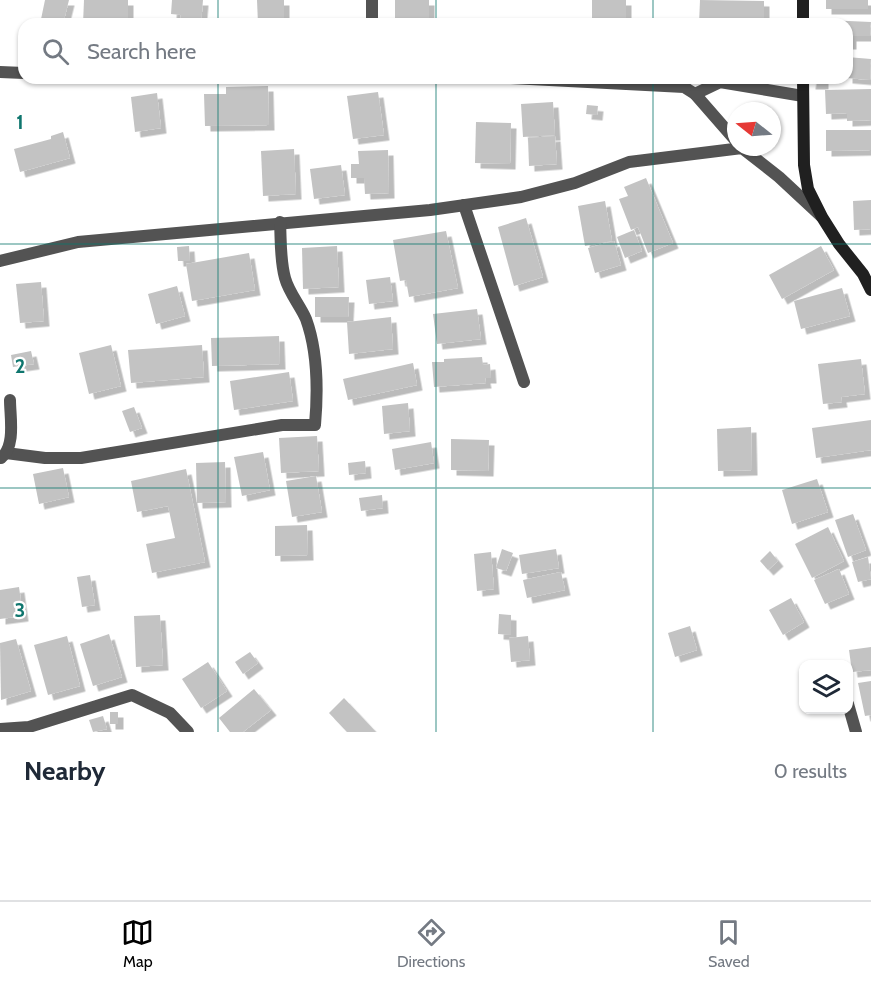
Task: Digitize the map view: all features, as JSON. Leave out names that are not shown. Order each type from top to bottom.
[{"type":"street","points":[[372,0],[372,18]]},
{"type":"street","points":[[803,0],[803,18]]},
{"type":"street","points":[[0,72],[18,73]]},
{"type":"street","points":[[626,84],[684,87],[695,94],[727,131]]},
{"type":"street","points":[[695,94],[716,84]]},
{"type":"street","points":[[732,84],[803,96]]},
{"type":"street","points":[[803,84],[804,165],[808,189],[822,217],[839,244],[863,274],[871,290]]},
{"type":"street","points":[[0,261],[78,242],[464,205],[521,197],[575,183],[629,162],[727,149]]},
{"type":"street","points":[[753,156],[822,217]]},
{"type":"street","points":[[464,205],[524,382]]},
{"type":"street","points":[[10,400],[10,440],[3,456],[81,458],[282,425],[315,425],[317,405],[311,333],[300,305],[286,281],[282,264],[280,222]]},
{"type":"street","points":[[0,729],[29,727],[132,694],[170,713],[188,732]]},
{"type":"street","points":[[852,714],[856,732]]},
{"type":"building","points":[[45,0],[69,0],[64,18],[41,18]]},
{"type":"building","points":[[84,0],[128,0],[128,18],[83,18]]},
{"type":"building","points":[[172,0],[203,0],[202,18],[181,18],[181,15],[171,14]]},
{"type":"building","points":[[257,0],[284,0],[284,18],[258,18]]},
{"type":"building","points":[[395,0],[429,0],[429,18],[395,18]]},
{"type":"building","points":[[592,0],[626,0],[626,18],[592,18]]},
{"type":"building","points":[[700,0],[764,1],[764,18],[699,18]]},
{"type":"building","points":[[826,0],[868,0],[868,9],[826,9]]},
{"type":"building","points":[[853,21],[871,22],[870,36],[853,36]]},
{"type":"building","points":[[853,58],[871,59],[870,80],[853,79]]},
{"type":"building","points":[[268,86],[269,125],[205,126],[204,94],[226,94],[226,87]]},
{"type":"building","points":[[871,89],[871,120],[847,121],[847,113],[826,114],[825,90]]},
{"type":"building","points":[[378,92],[384,135],[353,139],[347,96]]},
{"type":"building","points":[[157,93],[161,128],[135,132],[131,97]]},
{"type":"building","points":[[553,102],[555,135],[523,137],[521,104]]},
{"type":"building","points":[[587,105],[598,106],[597,115],[586,114]]},
{"type":"building","points":[[476,122],[511,123],[510,164],[475,163]]},
{"type":"building","points":[[826,130],[871,130],[871,150],[826,151]]},
{"type":"building","points":[[63,132],[70,158],[20,172],[14,149],[51,139],[51,136]]},
{"type":"building","points":[[555,136],[557,164],[529,166],[528,138]]},
{"type":"building","points":[[294,149],[296,194],[263,196],[261,151]]},
{"type":"building","points":[[388,150],[389,193],[365,194],[364,178],[351,178],[351,164],[359,164],[358,151]]},
{"type":"building","points":[[341,165],[345,195],[314,199],[310,169]]},
{"type":"building","points":[[646,178],[673,243],[648,253],[638,227],[631,230],[619,199],[628,196],[624,187]]},
{"type":"building","points":[[871,200],[871,229],[854,230],[853,201]]},
{"type":"building","points":[[605,201],[612,241],[585,246],[578,206]]},
{"type":"building","points":[[526,218],[543,277],[514,286],[498,227]]},
{"type":"building","points":[[634,230],[642,251],[625,258],[617,237]]},
{"type":"building","points":[[446,231],[458,288],[409,297],[406,280],[400,281],[393,240]]},
{"type":"building","points":[[614,241],[621,265],[595,273],[588,248]]},
{"type":"building","points":[[189,246],[190,261],[178,261],[177,247]]},
{"type":"building","points":[[337,246],[339,287],[303,289],[302,248]]},
{"type":"building","points":[[821,246],[834,270],[782,299],[769,275]]},
{"type":"building","points":[[249,253],[255,290],[192,301],[186,264]]},
{"type":"building","points":[[390,277],[393,301],[369,304],[366,280]]},
{"type":"building","points":[[41,282],[44,321],[20,323],[16,284]]},
{"type":"building","points":[[177,286],[185,316],[156,324],[148,294]]},
{"type":"building","points":[[842,288],[850,316],[801,329],[794,301]]},
{"type":"building","points":[[315,297],[349,297],[348,317],[315,317]]},
{"type":"building","points":[[477,309],[481,339],[437,344],[433,314]]},
{"type":"building","points":[[391,317],[393,349],[349,354],[347,322]]},
{"type":"building","points":[[279,336],[280,364],[212,366],[211,338]]},
{"type":"building","points":[[111,345],[121,386],[89,394],[79,353]]},
{"type":"building","points":[[202,345],[204,377],[131,383],[128,350]]},
{"type":"building","points":[[31,351],[34,364],[13,367],[11,355]]},
{"type":"building","points":[[482,357],[483,365],[490,364],[491,378],[485,378],[486,383],[434,387],[432,362]]},
{"type":"building","points":[[861,359],[865,394],[841,397],[842,402],[823,404],[818,364]]},
{"type":"building","points":[[413,363],[417,385],[348,400],[343,379]]},
{"type":"building","points":[[289,372],[293,401],[234,410],[230,381]]},
{"type":"building","points":[[408,403],[410,431],[384,434],[382,406]]},
{"type":"building","points":[[134,407],[142,428],[130,432],[122,411]]},
{"type":"building","points":[[871,420],[871,450],[816,458],[812,428]]},
{"type":"building","points":[[751,427],[752,470],[718,471],[717,429]]},
{"type":"building","points":[[317,436],[319,471],[281,473],[279,438]]},
{"type":"building","points":[[451,439],[489,440],[488,471],[451,470]]},
{"type":"building","points":[[431,442],[434,463],[395,470],[392,449]]},
{"type":"building","points":[[263,452],[270,490],[242,496],[234,457]]},
{"type":"building","points":[[365,461],[366,473],[349,475],[348,463]]},
{"type":"building","points":[[225,462],[226,502],[197,503],[196,463]]},
{"type":"building","points":[[63,468],[69,497],[39,504],[33,474]]},
{"type":"building","points":[[186,469],[205,562],[152,573],[146,544],[175,538],[168,506],[137,512],[131,481]]},
{"type":"building","points":[[316,476],[322,512],[292,517],[286,481]]},
{"type":"building","points":[[817,479],[828,512],[792,524],[782,490]]},
{"type":"building","points":[[382,495],[383,508],[361,511],[359,498]]},
{"type":"building","points":[[853,514],[866,550],[848,557],[835,520]]},
{"type":"building","points":[[307,525],[308,555],[275,556],[275,526]]},
{"type":"building","points":[[828,527],[844,561],[812,578],[795,544]]},
{"type":"building","points":[[502,549],[513,553],[506,571],[496,568]]},
{"type":"building","points":[[556,549],[559,568],[522,574],[519,555]]},
{"type":"building","points":[[770,551],[778,561],[768,570],[760,561]]},
{"type":"building","points":[[491,552],[494,589],[477,591],[474,554]]},
{"type":"building","points":[[868,557],[871,579],[858,582],[852,562]]},
{"type":"building","points":[[839,569],[849,594],[825,604],[814,580]]},
{"type":"building","points":[[561,572],[565,590],[527,598],[523,580]]},
{"type":"building","points":[[90,575],[95,605],[82,607],[77,577]]},
{"type":"building","points":[[19,587],[23,616],[0,619],[0,590]]},
{"type":"building","points":[[791,598],[804,622],[783,635],[769,610]]},
{"type":"building","points":[[499,614],[511,615],[511,635],[498,634]]},
{"type":"building","points":[[160,615],[163,665],[136,667],[134,616]]},
{"type":"building","points":[[690,626],[697,650],[675,657],[668,633]]},
{"type":"building","points":[[109,634],[122,677],[93,686],[80,644]]},
{"type":"building","points":[[67,636],[80,686],[48,695],[34,645]]},
{"type":"building","points":[[528,636],[530,660],[511,662],[509,638]]},
{"type":"building","points":[[16,639],[31,691],[1,700],[0,643]]},
{"type":"building","points":[[871,647],[871,670],[853,672],[853,660],[850,660],[849,650]]},
{"type":"building","points":[[250,652],[258,663],[243,674],[235,662]]},
{"type":"building","points":[[208,662],[227,691],[201,708],[182,679]]},
{"type":"building","points":[[871,681],[871,715],[865,716],[858,683]]},
{"type":"building","points":[[254,689],[271,710],[243,732],[230,732],[219,718]]},
{"type":"building","points":[[344,698],[376,732],[347,732],[329,713]]},
{"type":"building","points":[[110,712],[118,712],[118,724],[110,724]]},
{"type":"building","points":[[103,716],[107,729],[93,732],[89,720]]}]
